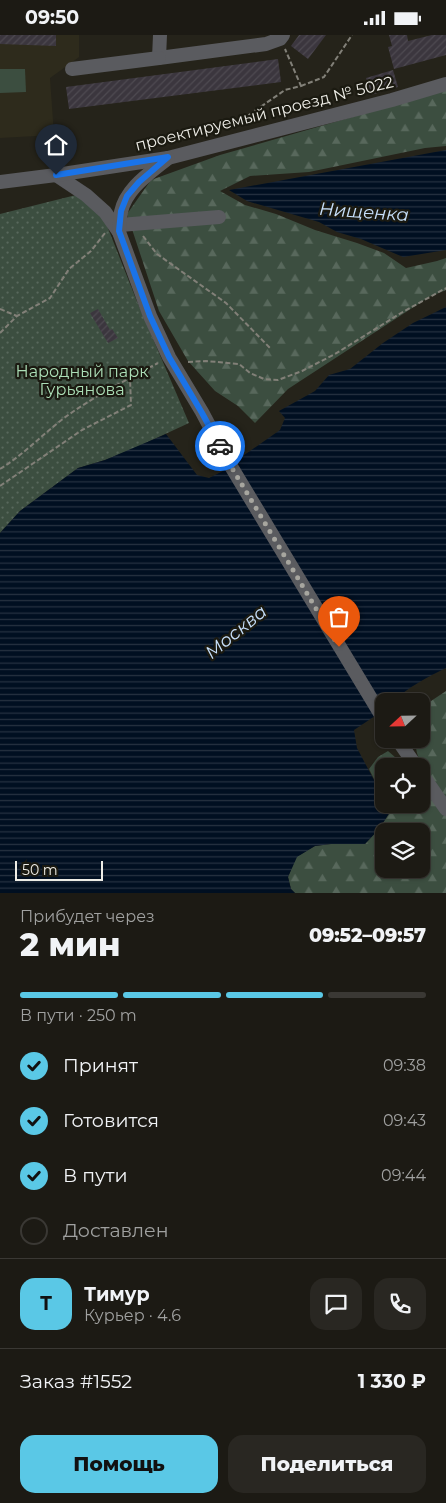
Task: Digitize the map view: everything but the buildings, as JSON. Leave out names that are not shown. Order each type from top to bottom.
[{"type":"street","points":[[159,58],[160,35]]},
{"type":"street","points":[[72,69],[266,44],[281,37]]},
{"type":"street","name":"проектируемый проезд № 5022","points":[[0,182],[168,157],[392,100],[446,84]]},
{"type":"street","points":[[119,228],[121,211],[127,196],[139,182],[168,157]]},
{"type":"street","points":[[56,175],[86,195],[119,228],[150,316],[171,360],[229,463],[375,705]]},
{"type":"street","points":[[119,228],[219,217]]},
{"type":"street","points":[[430,786],[446,809]]},
{"type":"path","points":[[230,128],[284,90],[324,77],[352,35]]},
{"type":"path","points":[[281,37],[301,85]]},
{"type":"path","points":[[0,333],[16,316],[50,298],[70,269],[119,228],[226,303],[271,349]]},
{"type":"path","points":[[0,469],[12,462],[64,418],[130,378],[171,360],[239,364],[250,373],[264,379],[278,380],[302,371],[335,354],[401,313],[446,288]]},
{"type":"path","points":[[0,309],[16,316]]},
{"type":"path","points":[[0,486],[82,430],[131,405],[130,378]]},
{"type":"shaded area","points":[[0,35],[79,35],[79,57],[50,78],[54,135],[0,138]]},
{"type":"green space","points":[[0,69],[25,69],[26,92],[0,93]]},
{"type":"green space","points":[[446,90],[446,146],[425,148],[309,172],[250,176],[220,191],[245,205],[276,214],[315,230],[384,253],[406,268],[446,258],[446,290],[429,297],[288,389],[255,423],[238,406],[215,391],[188,361],[159,311],[127,214],[151,180],[220,155]]},
{"type":"green space","name":"Народный парк Гурьянова","points":[[76,195],[104,218],[189,423],[135,448],[78,468],[20,511],[0,533],[0,214]]},
{"type":"green space","points":[[446,691],[446,893],[295,893],[291,889],[288,877],[296,857],[315,846],[365,844],[375,833],[375,878],[430,878],[430,823],[383,823],[389,813],[430,813],[430,758],[419,758],[416,748],[430,748],[430,702]]},
{"type":"green space","points":[[388,751],[396,758],[377,758]]},
{"type":"green space","points":[[375,761],[375,781],[369,769]]},
{"type":"water","name":"Нищенка","points":[[446,150],[446,250],[403,257],[361,239],[337,232],[319,222],[247,201],[229,190]]},
{"type":"water","name":"Москва","points":[[446,307],[446,668],[403,693],[375,693],[375,716],[354,730],[357,748],[375,782],[375,813],[389,813],[383,823],[375,823],[375,833],[365,844],[315,846],[297,857],[288,877],[291,889],[295,893],[0,893],[0,533],[20,511],[78,468],[105,460],[166,434],[197,475],[209,478],[223,471],[280,430],[285,418],[279,411],[315,391],[329,375],[350,369],[383,343],[413,323]]},
{"type":"way so far","points":[[220,446],[339,647]]},
{"type":"route","points":[[56,175],[168,157],[139,182],[127,196],[121,211],[119,231],[150,316],[169,357],[220,446]]}]
